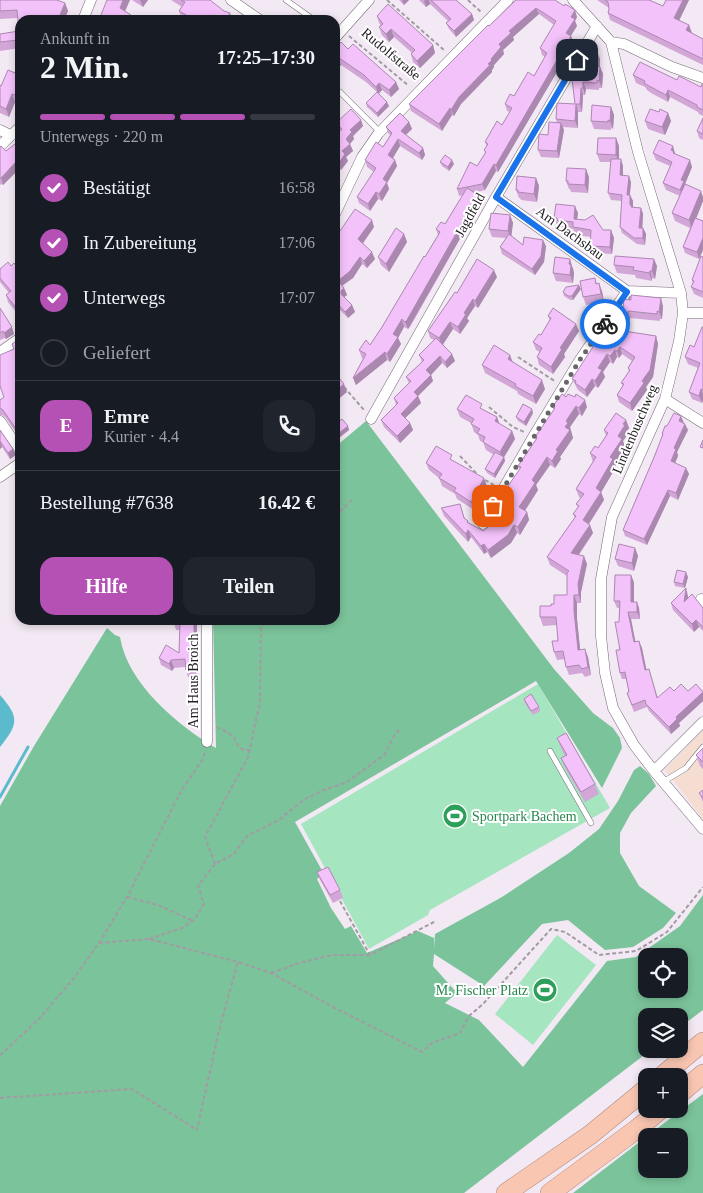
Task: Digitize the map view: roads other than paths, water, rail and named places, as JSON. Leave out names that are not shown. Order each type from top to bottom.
[{"type":"highway","points":[[672,1068],[703,1042]]},
{"type":"highway","points":[[688,1086],[703,1074]]},
{"type":"highway","points":[[506,1193],[590,1135],[638,1096]]},
{"type":"highway","points":[[550,1193],[650,1118]]},
{"type":"street","points":[[85,15],[92,0]]},
{"type":"street","points":[[231,0],[253,15]]},
{"type":"street","points":[[340,33],[370,0]]},
{"type":"street","name":"Rudolfstraße","points":[[340,203],[362,156],[380,132],[508,0]]},
{"type":"street","name":"Lindenbuschweg","points":[[573,0],[611,42],[638,152],[681,293],[683,312],[678,350],[665,399],[612,517],[601,579],[601,636],[605,673],[613,708],[634,745],[703,829]]},
{"type":"street","name":"Jagdfeld","points":[[371,419],[496,197],[597,26]]},
{"type":"street","points":[[611,42],[624,44],[672,67],[703,78]]},
{"type":"street","points":[[0,130],[10,135]]},
{"type":"street","points":[[0,146],[15,131]]},
{"type":"street","name":"Am Dachsbau","points":[[496,197],[627,292]]},
{"type":"street","points":[[483,524],[579,361],[627,292],[681,293]]},
{"type":"street","points":[[683,312],[703,313]]},
{"type":"street","points":[[0,352],[15,342]]},
{"type":"street","points":[[665,399],[703,423]]},
{"type":"street","points":[[0,421],[15,443]]},
{"type":"street","points":[[0,477],[15,466]]},
{"type":"street","name":"Am Haus Broich","points":[[207,625],[208,742]]},
{"type":"street","points":[[654,771],[703,722]]},
{"type":"lane","points":[[286,0],[307,15]]},
{"type":"lane","points":[[340,92],[380,132]]},
{"type":"lane","points":[[663,782],[686,768],[703,748]]},
{"type":"lane","points":[[550,751],[591,823]]},
{"type":"water","points":[[0,695],[14,715],[14,721],[13,727],[0,747]]},
{"type":"waterway","points":[[0,797],[28,747]]},
{"type":"place","name":"Sportpark Bachem","points":[[455,816]]},
{"type":"place","name":"M. Fischer Platz","points":[[545,990]]}]
